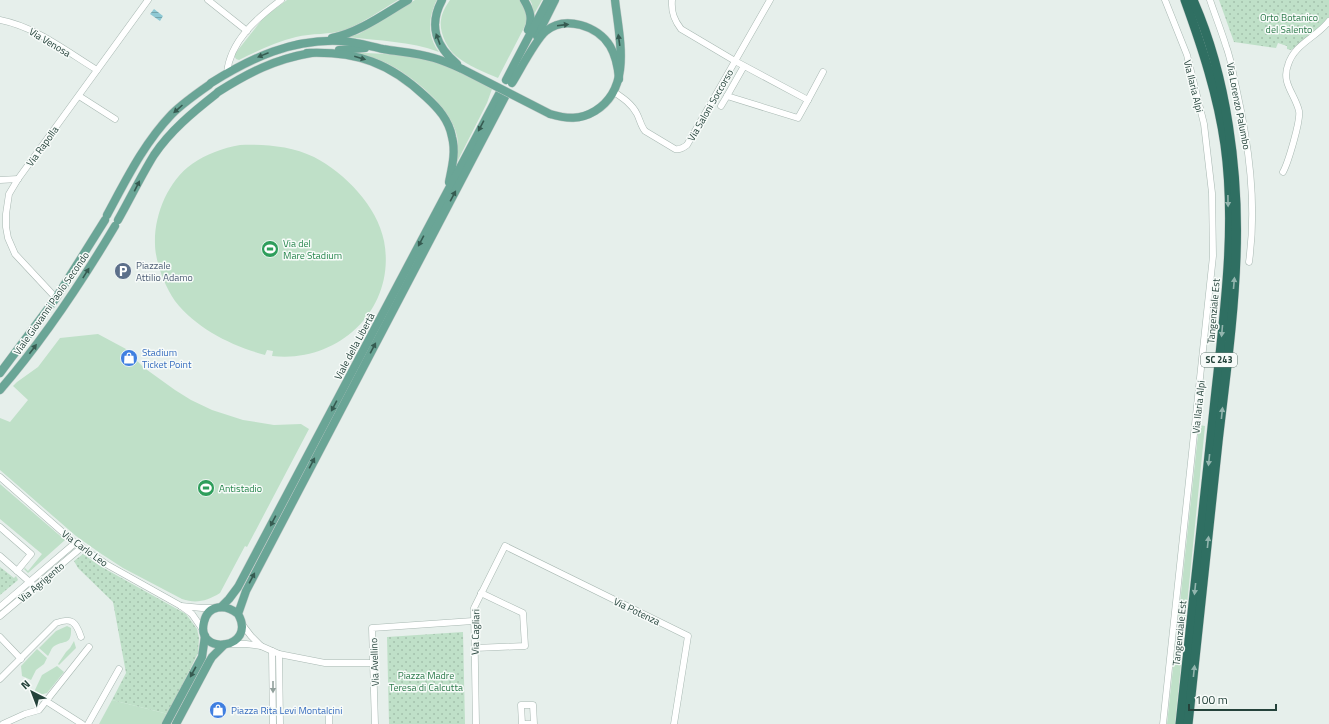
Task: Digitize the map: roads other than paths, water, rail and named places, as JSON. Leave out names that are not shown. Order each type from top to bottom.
[{"type":"highway","name":"Tangenziale Est","points":[[1180,724],[1229,253],[1228,196],[1224,139],[1217,104],[1200,39],[1185,0]]},
{"type":"highway","name":"Tangenziale Est","points":[[1188,724],[1230,338],[1236,249],[1237,205],[1232,151],[1226,111],[1215,65],[1193,0]]},
{"type":"main road","points":[[315,42],[351,32],[408,0]]},
{"type":"main road","points":[[442,0],[435,19],[436,33],[443,51],[462,69]]},
{"type":"main road","points":[[509,81],[530,28],[531,21],[529,8],[524,0]]},
{"type":"main road","points":[[509,81],[548,0]]},
{"type":"main road","points":[[509,81],[555,0]]},
{"type":"main road","points":[[384,49],[435,58],[462,69],[550,114],[571,119],[581,118],[599,109],[606,102],[614,92],[619,79],[621,60],[615,0]]},
{"type":"main road","points":[[509,81],[544,32],[556,25],[565,24],[574,24],[592,29],[610,45],[616,58],[619,79]]},
{"type":"main road","name":"Viale Giovanni Paolo Secondo","points":[[0,373],[56,298],[106,217],[143,150],[177,110],[210,84],[227,73],[251,60],[279,49],[315,42],[341,41],[384,49]]},
{"type":"main road","name":"Viale Giovanni Paolo Secondo","points":[[0,390],[30,353],[65,305],[117,223],[154,155],[166,139],[184,120],[217,93],[244,76],[282,59],[308,53],[359,48],[384,49]]},
{"type":"main road","points":[[279,49],[282,59]]},
{"type":"main road","points":[[308,53],[325,52],[343,54],[375,63],[402,76],[433,103],[444,116],[454,144],[453,163],[444,197]]},
{"type":"main road","points":[[210,84],[215,82],[218,85],[219,88],[217,93]]},
{"type":"main road","name":"Viale della Libertà","points":[[166,724],[202,657],[204,633],[203,623],[205,617],[209,612],[229,599],[238,588],[444,197],[503,93],[246,591],[238,614]]},
{"type":"main road","points":[[106,217],[106,224],[109,227],[117,223]]},
{"type":"main road","points":[[56,298],[65,305]]},
{"type":"main road","points":[[176,724],[212,656],[239,636],[241,623],[238,614],[233,610],[218,607]]},
{"type":"main road","points":[[204,633],[213,643],[227,645]]},
{"type":"street","name":"Via Rapolla","points":[[56,298],[15,254],[8,238],[6,227],[9,194],[18,179],[148,0]]},
{"type":"street","points":[[208,0],[247,31]]},
{"type":"street","points":[[227,73],[228,62],[233,49],[258,18],[281,0]]},
{"type":"street","points":[[672,0],[672,11],[675,21],[681,28],[735,61],[808,100]]},
{"type":"street","name":"Via Saloni Soccorso","points":[[614,92],[624,99],[636,111],[642,128],[645,131],[676,149],[680,149],[687,145],[770,0]]},
{"type":"street","name":"Via Ilaria Alpi","points":[[1163,724],[1204,353],[1213,256],[1212,193],[1204,124],[1187,55],[1165,0]]},
{"type":"street","name":"Via Lorenzo Palumbo","points":[[1210,0],[1227,47],[1245,127],[1253,212],[1249,262]]},
{"type":"street","name":"Via Venosa","points":[[0,20],[14,23],[32,30],[97,70]]},
{"type":"street","points":[[1283,172],[1287,164],[1300,116],[1296,103],[1286,82],[1288,64],[1293,53],[1319,32],[1329,21]]},
{"type":"street","points":[[721,106],[744,66]]},
{"type":"street","points":[[727,96],[798,118],[823,72]]},
{"type":"street","points":[[79,96],[115,119]]},
{"type":"street","points":[[0,180],[18,179]]},
{"type":"street","name":"Via Carlo Leo","points":[[0,477],[75,543],[106,564],[181,606],[192,614],[204,633]]},
{"type":"street","points":[[0,527],[31,554],[17,571]]},
{"type":"street","name":"Via Agrigento","points":[[0,607],[75,543]]},
{"type":"street","name":"Via Cagliari","points":[[476,724],[475,648],[473,621],[474,608],[505,546]]},
{"type":"street","name":"Via Potenza","points":[[505,546],[688,636],[674,724]]},
{"type":"street","name":"Via Agrigento","points":[[0,616],[82,547]]},
{"type":"street","points":[[0,556],[35,588]]},
{"type":"street","points":[[475,648],[525,646],[524,613],[481,592]]},
{"type":"street","name":"Via Carlo Leo","points":[[181,606],[202,608],[218,607]]},
{"type":"street","points":[[0,679],[56,623],[64,620],[71,621],[76,624],[81,637]]},
{"type":"street","name":"Via Avellino","points":[[375,724],[372,628],[473,621]]},
{"type":"street","points":[[241,623],[261,646]]},
{"type":"street","points":[[0,637],[21,658]]},
{"type":"street","points":[[227,645],[246,644],[261,646],[280,654],[324,663],[374,663]]},
{"type":"street","points":[[3,724],[25,714],[39,710],[89,647]]},
{"type":"street","points":[[272,651],[273,724]]},
{"type":"street","points":[[280,654],[280,724]]},
{"type":"street","points":[[88,724],[119,669]]},
{"type":"street","points":[[46,701],[82,724]]},
{"type":"street","points":[[328,714],[329,724]]},
{"type":"water","points":[[154,9],[163,16],[160,21],[150,14]]},
{"type":"place","name":"Via del Mare Stadium","points":[[270,249]]},
{"type":"place","name":"Piazzale Attilio Adamo","points":[[123,271]]},
{"type":"place","name":"Stadium Ticket Point","points":[[129,358]]},
{"type":"place","name":"Antistadio","points":[[206,488]]},
{"type":"place","name":"Piazza Rita Levi Montalcini","points":[[218,710]]},
{"type":"park label","name":"Orto Botanico del Salento","points":[[1289,22]]},
{"type":"park label","name":"Piazza Madre Teresa di Calcutta","points":[[426,680]]}]
